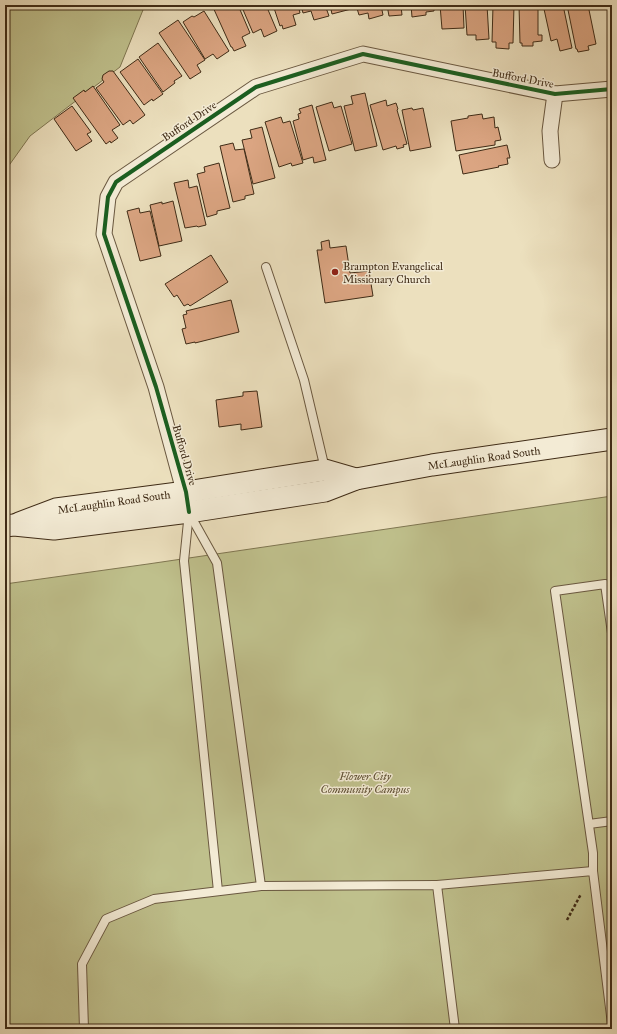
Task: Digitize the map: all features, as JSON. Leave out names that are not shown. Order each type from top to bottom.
[{"type":"main road","name":"McLaughlin Road South","points":[[187,502],[325,491],[356,479],[432,465],[612,440]]},
{"type":"main road","name":"McLaughlin Road South","points":[[10,525],[54,529],[187,502],[325,470],[356,479]]},
{"type":"street","name":"Bufford Drive","points":[[187,502],[156,386],[104,234],[108,197],[116,182],[256,87],[363,54],[555,94],[612,89]]},
{"type":"street","points":[[552,160],[550,131],[555,94]]},
{"type":"lane","points":[[266,267],[304,380],[325,470]]},
{"type":"lane","points":[[187,502],[217,563],[261,886]]},
{"type":"lane","points":[[187,502],[184,561],[218,891]]},
{"type":"lane","points":[[612,633],[605,584],[555,591],[593,853],[593,871],[612,1024]]},
{"type":"lane","points":[[589,824],[612,821]]},
{"type":"lane","points":[[84,1029],[82,964],[106,919],[154,900],[261,886],[437,885],[593,871]]},
{"type":"lane","points":[[437,885],[455,1029]]},
{"type":"green space","points":[[5,5],[145,5],[120,67],[30,136],[5,171]]},
{"type":"green space","name":"Flower City Community Campus","points":[[612,496],[612,1029],[5,1029],[5,584]]},
{"type":"building","points":[[212,5],[238,5],[250,33],[242,37],[246,46],[234,51]]},
{"type":"building","points":[[241,5],[266,5],[277,31],[264,37],[261,29],[253,33]]},
{"type":"building","points":[[273,5],[298,5],[300,13],[293,15],[296,25],[283,29],[282,25],[280,26]]},
{"type":"building","points":[[301,5],[325,5],[329,16],[314,20],[311,11],[303,13]]},
{"type":"building","points":[[330,5],[354,5],[355,8],[332,14]]},
{"type":"building","points":[[356,5],[381,5],[383,15],[369,19],[368,13],[359,15]]},
{"type":"building","points":[[387,5],[410,5],[401,6],[402,15],[389,16]]},
{"type":"building","points":[[411,5],[434,5],[434,11],[426,12],[426,15],[412,17]]},
{"type":"building","points":[[440,5],[463,5],[464,28],[442,29]]},
{"type":"building","points":[[465,5],[487,5],[489,39],[476,40],[476,35],[467,35]]},
{"type":"building","points":[[493,5],[514,5],[513,43],[509,43],[509,49],[496,48],[496,42],[492,42]]},
{"type":"building","points":[[519,5],[538,5],[538,35],[542,35],[542,41],[533,42],[533,46],[522,46],[522,43],[520,43]]},
{"type":"building","points":[[547,5],[563,5],[572,48],[560,51],[557,39],[551,41],[544,9]]},
{"type":"building","points":[[567,5],[588,5],[596,44],[588,46],[589,50],[578,52],[576,49]]},
{"type":"building","points":[[204,11],[229,51],[217,59],[213,54],[205,59],[183,22]]},
{"type":"building","points":[[178,20],[205,60],[197,65],[201,72],[190,79],[159,33]]},
{"type":"building","points":[[158,43],[182,76],[174,81],[175,83],[163,92],[139,57]]},
{"type":"building","points":[[138,59],[163,94],[144,105],[120,72]]},
{"type":"building","points":[[109,71],[113,71],[145,115],[133,124],[130,120],[123,125],[96,88],[104,82],[102,79],[103,75]]},
{"type":"building","points":[[93,86],[120,125],[112,130],[118,138],[111,143],[110,141],[106,144],[73,98],[84,90],[85,92]]},
{"type":"building","points":[[365,93],[377,146],[355,151],[344,106],[353,104],[351,96]]},
{"type":"building","points":[[386,100],[387,106],[396,103],[407,144],[403,145],[404,147],[397,149],[396,146],[383,150],[370,105]]},
{"type":"building","points":[[332,102],[334,108],[341,106],[352,144],[329,151],[316,107]]},
{"type":"building","points":[[312,105],[326,160],[314,163],[313,157],[303,160],[293,121],[299,119],[298,114],[301,113],[299,109]]},
{"type":"building","points":[[72,106],[91,132],[87,134],[92,141],[76,151],[54,119]]},
{"type":"building","points":[[412,108],[413,110],[423,108],[431,147],[410,151],[402,110]]},
{"type":"building","points":[[482,114],[483,119],[494,117],[495,128],[498,127],[501,140],[495,141],[495,145],[456,151],[451,121]]},
{"type":"building","points":[[281,117],[283,123],[290,121],[303,163],[292,166],[291,163],[279,167],[265,122]]},
{"type":"building","points":[[262,127],[275,178],[253,184],[242,140],[252,138],[250,130]]},
{"type":"building","points":[[233,143],[235,150],[244,149],[254,194],[245,196],[245,199],[233,202],[220,146]]},
{"type":"building","points":[[507,145],[510,158],[507,158],[508,164],[463,174],[459,155]]},
{"type":"building","points":[[219,163],[230,208],[217,211],[217,214],[207,217],[197,174],[205,172],[204,167]]},
{"type":"building","points":[[188,180],[189,188],[197,186],[206,225],[185,228],[174,183]]},
{"type":"building","points":[[173,201],[182,241],[159,246],[150,205]]},
{"type":"building","points":[[139,208],[140,213],[150,211],[161,256],[140,261],[127,211]]},
{"type":"building","name":"Brampton Evangelical Missionary Church","points":[[329,240],[330,248],[346,246],[350,273],[369,271],[373,296],[325,303],[317,250],[322,250],[321,242]]},
{"type":"building","points":[[211,255],[228,282],[190,306],[188,304],[184,306],[177,295],[174,297],[165,284]]},
{"type":"building","points":[[231,300],[239,332],[186,344],[182,329],[186,328],[183,315],[187,314],[186,311]]},
{"type":"building","points":[[257,391],[262,427],[241,430],[241,424],[219,427],[216,400],[243,396],[243,392]]},
{"type":"cycle path","points":[[189,512],[186,492],[156,387],[104,234],[108,197],[116,182],[256,87],[363,54],[555,94],[612,89]]},
{"type":"place","name":"Brampton Evangelical Missionary Church","points":[[335,272]]}]
